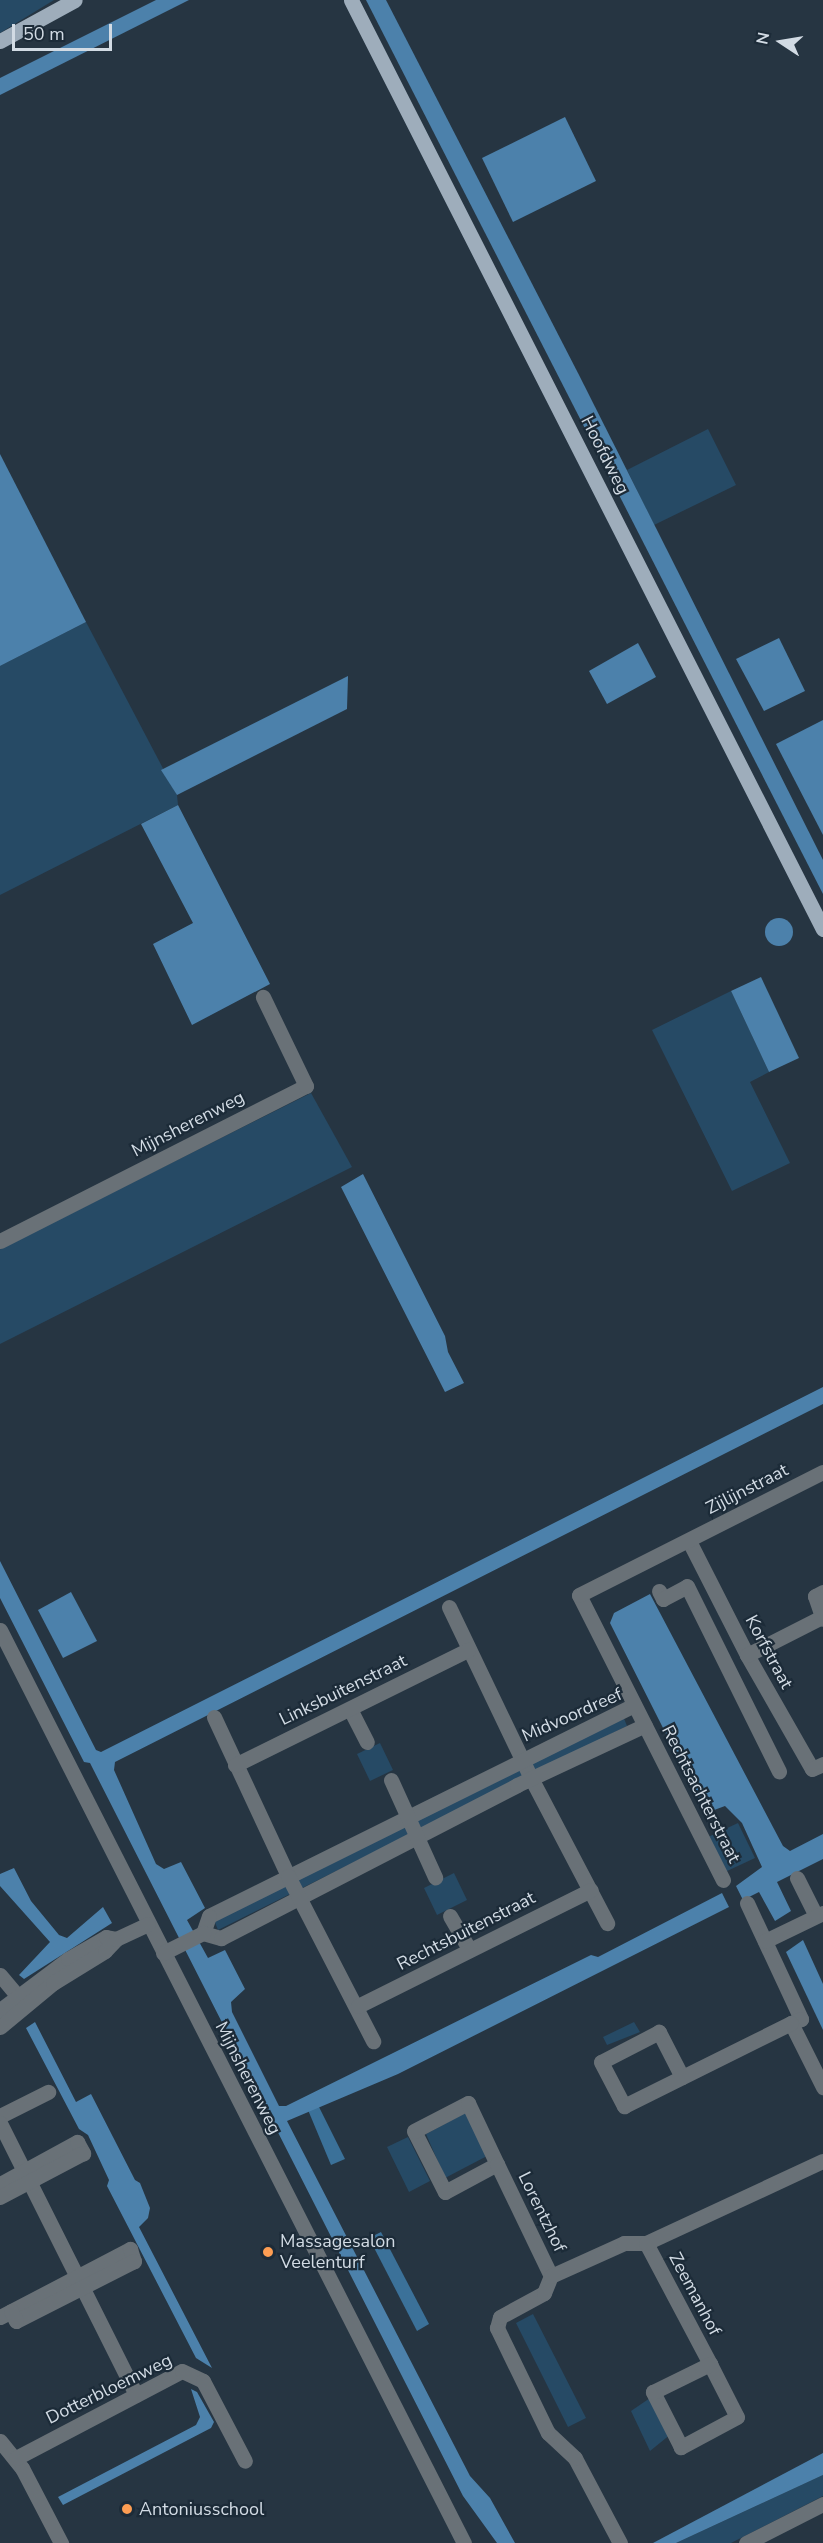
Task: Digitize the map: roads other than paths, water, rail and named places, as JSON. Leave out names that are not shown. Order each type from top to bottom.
[{"type":"main road","points":[[0,41],[75,0]]},
{"type":"main road","name":"Hoofdweg","points":[[351,0],[823,929]]},
{"type":"street","name":"Mijnsherenweg","points":[[0,1241],[306,1086],[262,997]]},
{"type":"street","name":"Zijlijnstraat","points":[[634,1705],[579,1594],[823,1472]]},
{"type":"street","name":"Korfstraat","points":[[689,1540],[747,1655],[812,1769],[823,1764]]},
{"type":"street","points":[[659,1591],[663,1599],[687,1586],[779,1771]]},
{"type":"street","points":[[747,1655],[822,1618],[815,1596],[823,1592]]},
{"type":"street","points":[[449,1607],[531,1778],[607,1923]]},
{"type":"street","name":"Mijnsherenweg","points":[[0,1630],[148,1924],[169,1950],[464,2543]]},
{"type":"street","name":"Linksbuitenstraat","points":[[235,1765],[468,1650]]},
{"type":"street","name":"Midvoordreef","points":[[169,1950],[202,1934],[221,1938],[531,1778],[645,1725],[634,1705],[407,1815],[209,1916],[202,1934]]},
{"type":"street","points":[[350,1709],[367,1742]]},
{"type":"street","points":[[214,1717],[288,1876],[358,2006],[373,2041]]},
{"type":"street","name":"Rechtsachterstraat","points":[[645,1725],[723,1880]]},
{"type":"street","points":[[391,1780],[435,1877]]},
{"type":"street","points":[[765,1941],[820,1915],[797,1878]]},
{"type":"street","name":"Rechtsbuitenstraat","points":[[358,2006],[591,1890]]},
{"type":"street","points":[[682,2077],[659,2032],[601,2062],[624,2106],[801,2019],[747,1903]]},
{"type":"street","points":[[450,1916],[470,1950]]},
{"type":"street","points":[[0,2010],[105,1951],[116,1939],[148,1924]]},
{"type":"street","points":[[0,1975],[21,2000]]},
{"type":"street","points":[[0,2026],[21,2000]]},
{"type":"street","points":[[791,2023],[823,2087]]},
{"type":"street","points":[[0,2116],[48,2091]]},
{"type":"street","name":"Lorentzhof","points":[[497,2164],[445,2192],[414,2131],[468,2103],[497,2164],[550,2276]]},
{"type":"street","points":[[0,2123],[136,2395]]},
{"type":"street","points":[[620,2543],[574,2458],[548,2433],[497,2328],[500,2317],[544,2293],[550,2276],[624,2243],[646,2243],[823,2161]]},
{"type":"street","points":[[0,2184],[27,2176]]},
{"type":"street","points":[[0,2197],[27,2176]]},
{"type":"street","name":"Zeemanhof","points":[[646,2243],[710,2364],[737,2417],[681,2446],[653,2392],[710,2364]]},
{"type":"street","points":[[5,2314],[79,2282]]},
{"type":"street","name":"Dotterbloemweg","points":[[16,2458],[182,2371],[194,2374],[203,2381],[245,2462]]},
{"type":"street","points":[[0,2441],[16,2458],[61,2543]]},
{"type":"street","points":[[746,2543],[823,2504]]},
{"type":"place","name":"Massagesalon Veelenturf","points":[[268,2252]]},
{"type":"place","name":"Antoniusschool","points":[[127,2509]]}]
